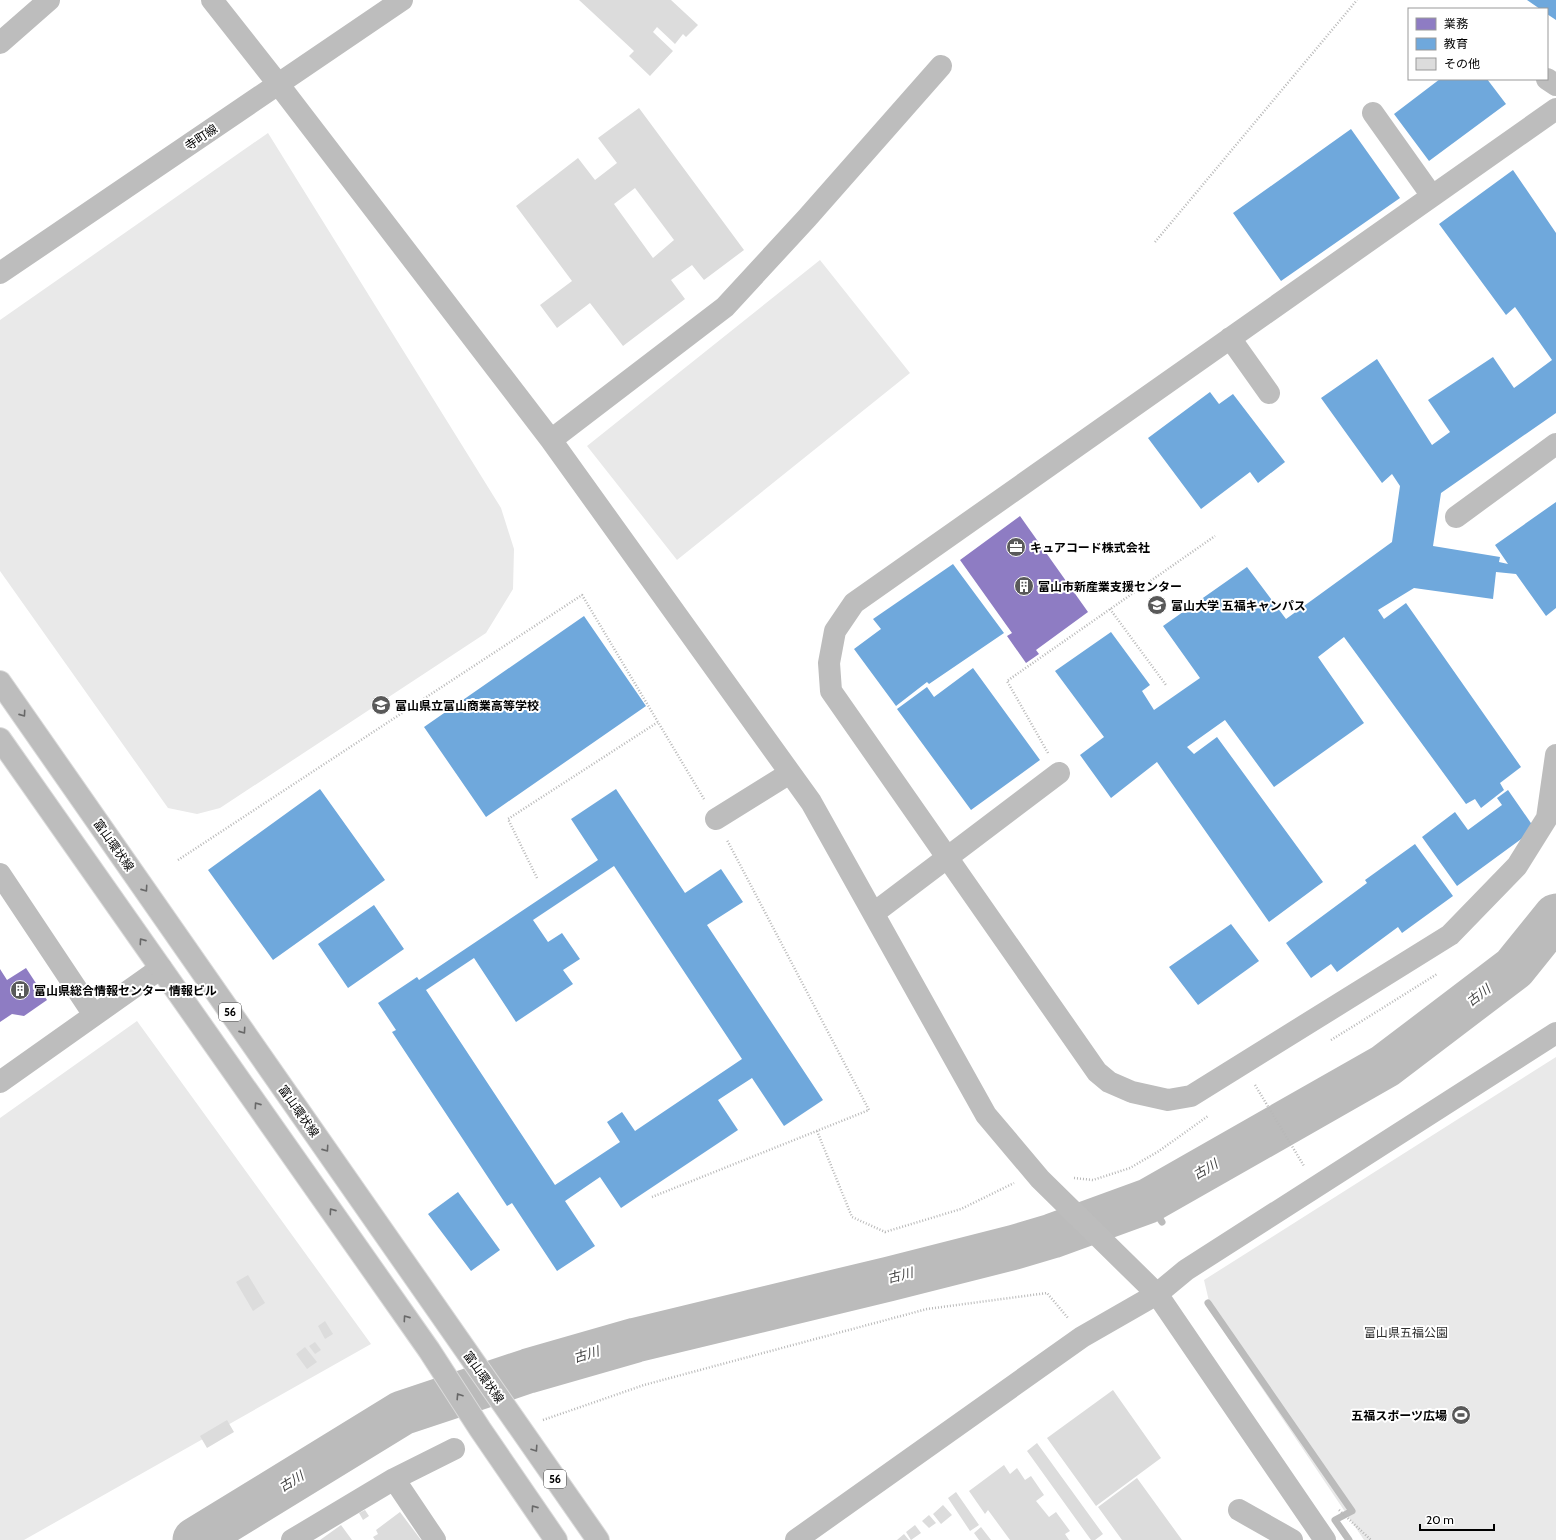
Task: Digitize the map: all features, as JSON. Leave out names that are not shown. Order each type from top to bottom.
[{"type":"street","points":[[0,43],[49,0]]},
{"type":"street","points":[[212,0],[551,440],[811,802],[986,1115],[1040,1179],[1157,1294],[1325,1540]]},
{"type":"street","name":"寺町線","points":[[0,273],[279,85],[402,0]]},
{"type":"street","points":[[551,440],[725,307],[807,218],[941,66]]},
{"type":"street","points":[[1556,109],[854,603],[835,631],[829,664],[832,691],[1097,1072],[1109,1082],[1132,1092],[1168,1100],[1191,1096],[1450,935],[1517,866],[1547,818],[1556,755]]},
{"type":"street","points":[[1373,113],[1432,196]]},
{"type":"street","points":[[1230,338],[1270,393]]},
{"type":"street","points":[[1456,517],[1556,444]]},
{"type":"street","name":"富山環状線","points":[[0,682],[598,1540]]},
{"type":"street","name":"56","points":[[0,739],[429,1350],[556,1540]]},
{"type":"street","points":[[716,819],[790,773]]},
{"type":"street","points":[[874,913],[1059,773]]},
{"type":"street","points":[[4,886],[94,1015]]},
{"type":"street","points":[[0,1082],[161,968]]},
{"type":"street","points":[[796,1540],[1082,1337],[1157,1294],[1186,1270],[1556,1033]]},
{"type":"street","points":[[292,1540],[394,1479],[454,1449]]},
{"type":"street","points":[[394,1479],[435,1540]]},
{"type":"street","points":[[1238,1510],[1292,1540]]},
{"type":"path","points":[[1155,242],[1357,0]]},
{"type":"path","points":[[1059,773],[1007,681],[1215,536]]},
{"type":"path","points":[[178,860],[582,595],[716,819],[869,1110],[652,1197]]},
{"type":"path","points":[[1110,609],[1166,685]]},
{"type":"path","points":[[537,878],[508,819],[658,722]]},
{"type":"path","points":[[1249,1088],[1255,1084]]},
{"type":"path","points":[[1261,1093],[1305,1167]]},
{"type":"path","points":[[1068,1175],[1074,1178],[1093,1180],[1130,1168],[1159,1151],[1212,1113]]},
{"type":"path","points":[[817,1131],[852,1217],[885,1232],[961,1209],[1015,1183]]},
{"type":"path","points":[[543,1420],[644,1385],[927,1309],[1047,1293],[1069,1319]]},
{"type":"path","points":[[1339,1510],[1372,1540]]},
{"type":"green space","points":[[268,133],[501,508],[514,549],[513,589],[486,633],[220,808],[197,814],[168,808],[0,571],[0,320]]},
{"type":"green space","points":[[820,260],[910,373],[677,560],[587,446]]},
{"type":"green space","points":[[137,1021],[371,1344],[24,1540],[0,1540],[0,1118]]},
{"type":"green space","name":"五福スポーツ広場","points":[[1556,1057],[1556,1540],[1364,1540],[1212,1314],[1204,1280]]},
{"type":"building: 業務","name":"富山市新産業支援センター","points":[[1020,516],[1088,612],[1036,650],[1039,654],[1026,663],[1007,636],[1012,633],[960,560]]},
{"type":"building: 業務","name":"富山県総合情報センター 情報ビル","points":[[26,968],[47,1000],[24,1016],[12,1014],[0,1022],[0,969],[7,980]]},
{"type":"building: 教育","points":[[1527,0],[1556,0],[1556,20],[1548,15],[1548,8],[1539,8]]},
{"type":"building: 教育","points":[[1439,80],[1488,80],[1506,104],[1429,161],[1394,114]]},
{"type":"building: 教育","points":[[1351,129],[1400,198],[1281,281],[1233,213]]},
{"type":"building: 教育","points":[[1513,170],[1556,233],[1556,413],[1441,493],[1433,546],[1500,557],[1499,562],[1508,564],[1495,545],[1556,502],[1556,608],[1546,616],[1516,574],[1496,572],[1493,599],[1414,588],[1378,610],[1384,619],[1406,603],[1521,767],[1500,783],[1504,790],[1481,808],[1475,799],[1466,804],[1344,637],[1318,657],[1364,723],[1274,787],[1225,720],[1187,747],[1194,754],[1217,737],[1323,882],[1269,922],[1157,762],[1111,798],[1080,755],[1104,737],[1055,671],[1111,632],[1150,685],[1142,691],[1154,710],[1200,678],[1163,626],[1247,567],[1286,619],[1392,542],[1400,486],[1392,474],[1382,483],[1321,398],[1377,359],[1432,445],[1450,432],[1428,400],[1493,357],[1514,388],[1552,360],[1515,307],[1506,315],[1439,224]]},
{"type":"building: 教育","points":[[1210,392],[1219,404],[1233,394],[1285,462],[1258,483],[1250,472],[1201,509],[1148,438]]},
{"type":"building: 教育","points":[[953,564],[1004,633],[929,684],[927,682],[896,706],[854,649],[881,629],[873,619]]},
{"type":"building: 教育","points":[[584,616],[646,706],[486,817],[424,727]]},
{"type":"building: 教育","points":[[973,668],[1040,760],[971,810],[897,709],[927,687],[934,697]]},
{"type":"building: 教育","points":[[320,789],[385,880],[273,960],[208,870]]},
{"type":"building: 教育","points":[[616,789],[685,893],[721,869],[743,902],[707,925],[823,1100],[784,1126],[752,1078],[718,1100],[738,1130],[621,1208],[600,1177],[565,1201],[595,1246],[557,1271],[512,1203],[507,1206],[392,1032],[396,1030],[378,1003],[417,977],[419,980],[598,860],[571,819]],"holes":[[[614,866],[742,1059],[635,1131],[622,1112],[607,1122],[620,1142],[555,1185],[426,990],[474,958],[516,1022],[573,984],[563,970],[580,959],[562,933],[548,942],[533,920]]]},
{"type":"building: 教育","points":[[1508,790],[1535,829],[1457,886],[1422,837],[1455,812],[1468,830],[1502,805],[1497,798]]},
{"type":"building: 教育","points":[[1415,844],[1453,896],[1402,933],[1398,927],[1337,972],[1331,964],[1311,978],[1286,943],[1367,883],[1365,880]]},
{"type":"building: 教育","points":[[374,905],[404,949],[348,988],[318,944]]},
{"type":"building: 教育","points":[[1231,924],[1259,961],[1198,1005],[1169,967]]},
{"type":"building: 教育","points":[[458,1192],[500,1250],[471,1271],[428,1214]]},
{"type":"building: その他","points":[[579,0],[671,0],[698,25],[686,37],[683,34],[675,44],[657,27],[653,32],[673,51],[650,76],[629,56],[634,51]]},
{"type":"building: その他","points":[[639,108],[744,250],[704,280],[692,265],[671,280],[685,299],[623,346],[590,303],[557,328],[540,305],[572,281],[516,206],[578,158],[595,180],[617,163],[598,138]],"holes":[[[635,188],[674,240],[653,258],[614,204]]]},
{"type":"building: その他","points":[[248,1275],[265,1303],[253,1311],[236,1282]]},
{"type":"building: その他","points":[[325,1321],[333,1334],[325,1339],[318,1326]]},
{"type":"building: その他","points":[[315,1342],[321,1350],[315,1354],[309,1346]]},
{"type":"building: その他","points":[[305,1347],[317,1362],[307,1369],[296,1354]]},
{"type":"building: その他","points":[[1113,1390],[1161,1458],[1096,1506],[1047,1438]]},
{"type":"building: その他","points":[[227,1420],[234,1432],[207,1448],[200,1436]]},
{"type":"building: その他","points":[[1037,1443],[1103,1534],[1095,1540],[1091,1540],[1027,1451]]},
{"type":"building: その他","points":[[1004,1465],[1010,1474],[1017,1468],[1025,1480],[1031,1476],[1044,1495],[1036,1501],[1049,1517],[1056,1512],[1070,1531],[1065,1534],[1069,1540],[1010,1540],[988,1510],[985,1514],[969,1491]]},
{"type":"building: その他","points":[[1137,1478],[1182,1540],[1122,1540],[1098,1507]]},
{"type":"building: その他","points":[[956,1492],[979,1525],[970,1531],[948,1498]]},
{"type":"building: その他","points":[[943,1505],[952,1515],[941,1524],[933,1514]]},
{"type":"building: その他","points":[[365,1510],[369,1516],[363,1520],[359,1513]]},
{"type":"building: その他","points":[[400,1512],[421,1540],[375,1540],[373,1537],[378,1534],[376,1530]]},
{"type":"building: その他","points":[[929,1515],[936,1523],[929,1528],[922,1521]]},
{"type":"building: その他","points":[[341,1525],[352,1540],[320,1540]]},
{"type":"building: その他","points":[[915,1525],[921,1533],[911,1540],[906,1532]]},
{"type":"building: その他","points":[[981,1527],[991,1540],[979,1540],[974,1533]]},
{"type":"building: その他","points":[[904,1534],[909,1540],[897,1540]]},
{"type":"waterway","name":"古川","points":[[195,1540],[402,1413],[528,1371],[636,1340],[1015,1247],[1052,1236],[1148,1201],[1385,1066],[1514,968],[1556,916]]},
{"type":"waterway","points":[[1148,1201],[1162,1222]]},
{"type":"waterway","points":[[1208,1303],[1352,1511],[1335,1520],[1349,1540]]},
{"type":"place","name":"キュアコード株式会社","points":[[1016,547]]},
{"type":"place","name":"富山市新産業支援センター","points":[[1024,586]]},
{"type":"place","name":"富山大学 五福キャンパス","points":[[1157,605]]},
{"type":"place","name":"富山県立富山商業高等学校","points":[[381,705]]},
{"type":"place","name":"富山県総合情報センター 情報ビル","points":[[20,990]]},
{"type":"place","name":"五福スポーツ広場","points":[[1461,1415]]},
{"type":"park label","name":"富山県五福公園","points":[[1406,1332]]}]
